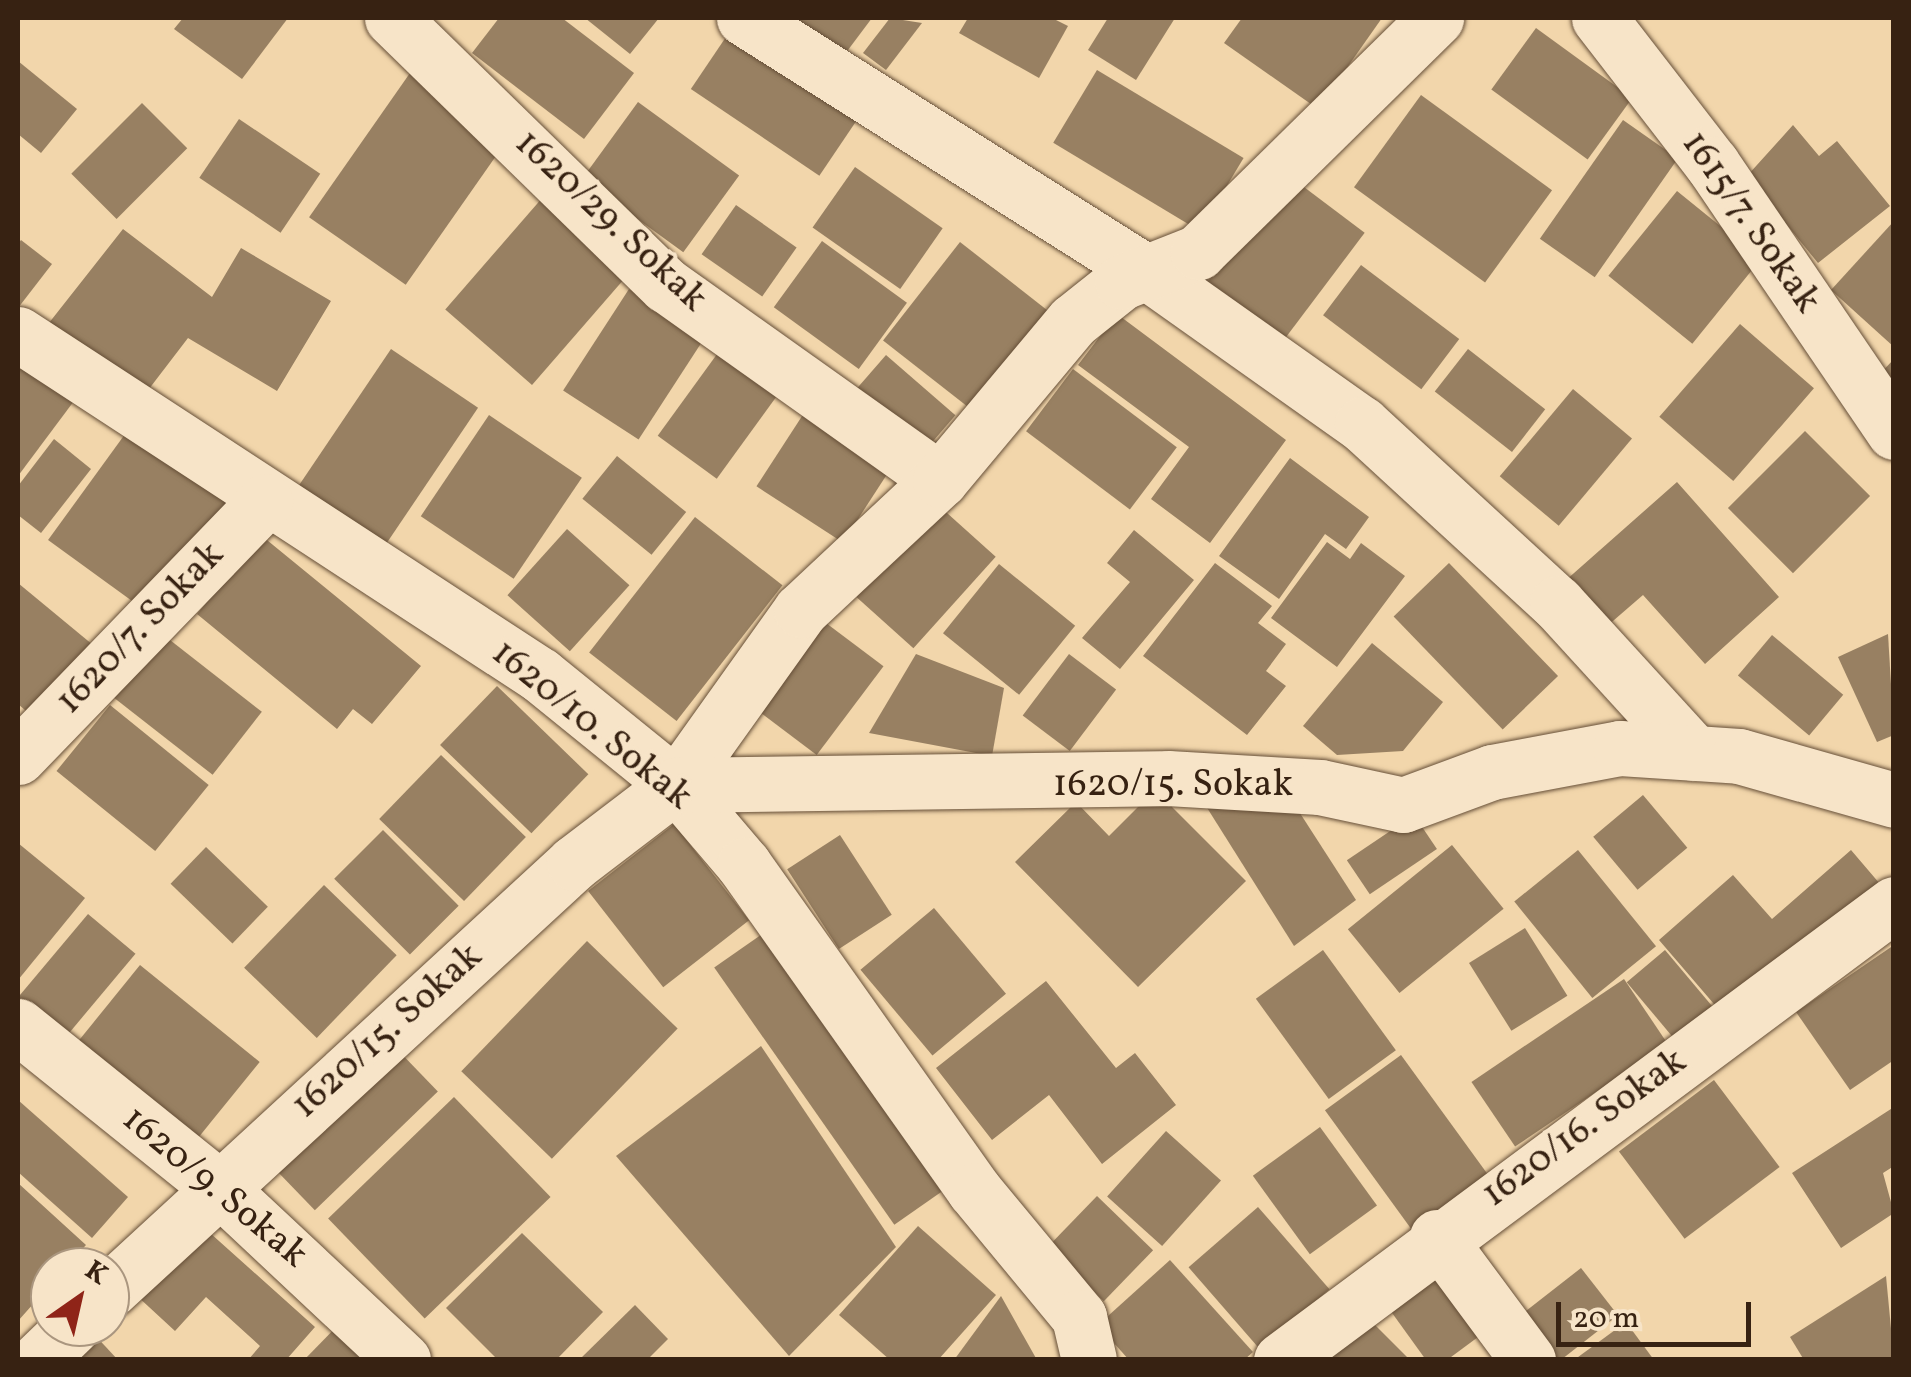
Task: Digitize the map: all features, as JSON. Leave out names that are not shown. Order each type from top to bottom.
[{"type":"street","name":"1620/29. Sokak","points":[[392,18],[666,285],[940,480]]},
{"type":"street","points":[[744,18],[1154,277],[1362,424],[1557,603],[1694,753]]},
{"type":"street","name":"1620/15. Sokak","points":[[130,1271],[217,1186],[574,863],[676,784],[801,610],[940,480],[1073,321],[1122,282],[1154,277],[1198,252],[1293,166],[1436,18]]},
{"type":"street","name":"1615/7. Sokak","points":[[1599,18],[1712,164],[1894,432]]},
{"type":"street","name":"1620/10. Sokak","points":[[18,334],[265,501],[540,675],[676,784],[1079,1317],[1089,1360]]},
{"type":"street","name":"1620/7. Sokak","points":[[18,757],[265,501]]},
{"type":"street","name":"1620/15. Sokak","points":[[676,784],[1168,778],[1320,787],[1402,805],[1492,772],[1620,748],[1740,756],[1894,800]]},
{"type":"street","name":"1620/16. Sokak","points":[[1280,1360],[1437,1237],[1894,904]]},
{"type":"street","name":"1620/9. Sokak","points":[[18,1026],[217,1186],[403,1360]]},
{"type":"street","points":[[1437,1237],[1528,1360]]},
{"type":"building","points":[[183,18],[288,18],[242,79],[174,29]]},
{"type":"building","points":[[499,18],[562,18],[634,73],[584,139],[472,53]]},
{"type":"building","points":[[585,18],[659,18],[630,54]]},
{"type":"building","points":[[786,18],[872,18],[842,58]]},
{"type":"building","points":[[890,18],[922,23],[886,70],[863,53]]},
{"type":"building","points":[[968,18],[1052,18],[1068,26],[1039,78],[959,33]]},
{"type":"building","points":[[1108,18],[1175,18],[1136,80],[1088,50]]},
{"type":"building","points":[[1242,18],[1382,18],[1318,109],[1224,43]]},
{"type":"building","points":[[1536,28],[1632,98],[1588,159],[1491,89]]},
{"type":"building","points":[[730,31],[859,118],[819,176],[691,89]]},
{"type":"building","points":[[18,61],[77,109],[41,153],[18,134]]},
{"type":"building","points":[[1097,70],[1244,158],[1200,231],[1053,143]]},
{"type":"building","points":[[410,73],[507,141],[406,285],[309,217]]},
{"type":"building","points":[[1421,95],[1552,190],[1485,282],[1354,187]]},
{"type":"building","points":[[638,102],[739,175],[683,252],[582,179]]},
{"type":"building","points":[[142,103],[187,148],[117,219],[71,174]]},
{"type":"building","points":[[239,119],[320,174],[281,233],[199,178]]},
{"type":"building","points":[[1623,120],[1678,158],[1595,277],[1540,239]]},
{"type":"building","points":[[1793,125],[1819,156],[1837,141],[1890,206],[1818,263],[1747,176]]},
{"type":"building","points":[[855,167],[943,228],[900,289],[813,228]]},
{"type":"building","points":[[1288,175],[1365,233],[1272,356],[1195,298]]},
{"type":"building","points":[[1677,191],[1761,259],[1692,344],[1608,276]]},
{"type":"building","points":[[543,197],[630,272],[532,385],[445,309]]},
{"type":"building","points":[[736,205],[797,247],[762,297],[702,254]]},
{"type":"building","points":[[1894,221],[1894,347],[1831,290]]},
{"type":"building","points":[[123,229],[212,297],[241,248],[331,301],[277,391],[188,338],[139,402],[45,328]]},
{"type":"building","points":[[21,240],[52,264],[18,308],[18,244]]},
{"type":"building","points":[[822,241],[907,303],[859,369],[774,307]]},
{"type":"building","points":[[960,242],[1050,312],[973,411],[883,341]]},
{"type":"building","points":[[1361,265],[1459,339],[1421,389],[1323,315]]},
{"type":"building","points":[[629,289],[704,338],[639,439],[563,390]]},
{"type":"building","points":[[1117,314],[1286,440],[1210,543],[1151,499],[1189,447],[1078,365]]},
{"type":"building","points":[[1740,324],[1814,388],[1733,481],[1659,417]]},
{"type":"building","points":[[391,349],[478,408],[384,548],[296,489]]},
{"type":"building","points":[[1468,349],[1545,409],[1512,452],[1435,392]]},
{"type":"building","points":[[720,350],[779,393],[717,479],[658,436]]},
{"type":"building","points":[[886,355],[955,415],[918,458],[849,398]]},
{"type":"building","points":[[18,358],[74,401],[18,476]]},
{"type":"building","points":[[1894,359],[1894,397],[1875,379]]},
{"type":"building","points":[[1073,369],[1177,447],[1130,510],[1026,431]]},
{"type":"building","points":[[1573,389],[1632,438],[1559,526],[1500,476]]},
{"type":"building","points":[[806,410],[892,466],[843,542],[756,486]]},
{"type":"building","points":[[489,415],[582,478],[514,579],[421,516]]},
{"type":"building","points":[[128,430],[228,502],[148,612],[48,540]]},
{"type":"building","points":[[1805,431],[1870,496],[1793,573],[1728,508]]},
{"type":"building","points":[[54,439],[91,469],[41,533],[18,515],[18,486]]},
{"type":"building","points":[[617,456],[686,512],[652,555],[582,499]]},
{"type":"building","points":[[1290,458],[1369,517],[1346,549],[1325,534],[1279,599],[1219,556]]},
{"type":"building","points":[[1677,482],[1779,597],[1705,664],[1643,595],[1606,627],[1565,581]]},
{"type":"building","points":[[937,504],[996,557],[913,648],[855,595]]},
{"type":"building","points":[[695,517],[782,585],[677,721],[589,653]]},
{"type":"building","points":[[567,529],[629,585],[570,651],[507,595]]},
{"type":"building","points":[[1134,530],[1194,580],[1120,669],[1082,638],[1130,582],[1107,563]]},
{"type":"building","points":[[262,536],[421,666],[372,724],[353,709],[337,729],[197,614]]},
{"type":"building","points":[[1327,542],[1350,559],[1361,543],[1405,576],[1337,667],[1271,618]]},
{"type":"building","points":[[1215,563],[1272,606],[1258,623],[1286,644],[1266,671],[1286,686],[1247,735],[1143,656]]},
{"type":"building","points":[[1449,563],[1558,676],[1503,729],[1394,616]]},
{"type":"building","points":[[999,564],[1075,626],[1019,695],[943,633]]},
{"type":"building","points":[[18,583],[93,645],[33,717],[18,704]]},
{"type":"building","points":[[826,623],[884,666],[817,755],[759,712]]},
{"type":"building","points":[[161,633],[262,712],[213,775],[112,696]]},
{"type":"building","points":[[1888,634],[1894,735],[1877,742],[1838,657]]},
{"type":"building","points":[[1772,635],[1843,695],[1809,735],[1738,676]]},
{"type":"building","points":[[1372,643],[1443,702],[1403,751],[1337,755],[1303,726]]},
{"type":"building","points":[[916,654],[1004,688],[992,756],[869,733]]},
{"type":"building","points":[[1069,654],[1116,690],[1070,751],[1023,715]]},
{"type":"building","points":[[497,686],[588,774],[531,833],[440,745]]},
{"type":"building","points":[[110,705],[209,785],[155,851],[57,771]]},
{"type":"building","points":[[441,755],[526,837],[464,901],[379,819]]},
{"type":"building","points":[[1155,790],[1246,881],[1138,987],[1015,862],[1076,802],[1109,836]]},
{"type":"building","points":[[1287,793],[1356,900],[1294,946],[1204,803]]},
{"type":"building","points":[[1643,795],[1687,848],[1638,890],[1593,837]]},
{"type":"building","points":[[1414,815],[1437,849],[1370,894],[1347,860]]},
{"type":"building","points":[[674,824],[749,920],[663,987],[588,891]]},
{"type":"building","points":[[383,830],[459,906],[410,954],[334,879]]},
{"type":"building","points":[[840,835],[892,915],[839,949],[787,869]]},
{"type":"building","points":[[18,843],[85,898],[18,980]]},
{"type":"building","points":[[1452,845],[1504,909],[1399,993],[1348,929]]},
{"type":"building","points":[[206,847],[268,907],[232,943],[171,884]]},
{"type":"building","points":[[1578,850],[1656,946],[1592,998],[1514,902]]},
{"type":"building","points":[[1851,850],[1880,884],[1726,1018],[1659,940],[1733,875],[1772,919]]},
{"type":"building","points":[[324,885],[397,955],[317,1038],[244,968]]},
{"type":"building","points":[[934,908],[1006,994],[932,1056],[860,970]]},
{"type":"building","points":[[88,914],[135,954],[64,1040],[18,997]]},
{"type":"building","points":[[1525,928],[1567,996],[1511,1031],[1469,963]]},
{"type":"building","points":[[765,932],[945,1189],[894,1225],[714,968]]},
{"type":"building","points":[[587,941],[678,1029],[552,1159],[461,1071]]},
{"type":"building","points":[[1894,945],[1894,1060],[1850,1090],[1796,1012]]},
{"type":"building","points":[[1323,950],[1396,1050],[1329,1099],[1256,999]]},
{"type":"building","points":[[1665,950],[1725,1021],[1686,1053],[1627,982]]},
{"type":"building","points":[[140,965],[260,1062],[185,1154],[66,1057]]},
{"type":"building","points":[[1624,979],[1668,1044],[1515,1147],[1471,1082]]},
{"type":"building","points":[[1046,981],[1116,1068],[1135,1053],[1176,1105],[1102,1164],[1049,1095],[992,1140],[936,1068]]},
{"type":"building","points":[[392,1044],[438,1091],[315,1210],[269,1163]]},
{"type":"building","points":[[761,1046],[896,1247],[789,1356],[616,1156]]},
{"type":"building","points":[[1401,1055],[1489,1176],[1413,1231],[1325,1110]]},
{"type":"building","points":[[1714,1080],[1780,1167],[1685,1239],[1619,1152]]},
{"type":"building","points":[[454,1097],[551,1197],[425,1319],[328,1219]]},
{"type":"building","points":[[18,1100],[128,1197],[92,1238],[18,1172]]},
{"type":"building","points":[[1894,1107],[1894,1166],[1883,1173],[1894,1213],[1841,1248],[1792,1173]]},
{"type":"building","points":[[1320,1127],[1377,1205],[1310,1254],[1253,1176]]},
{"type":"building","points":[[1166,1131],[1221,1181],[1162,1246],[1107,1196]]},
{"type":"building","points":[[18,1183],[86,1245],[30,1247],[30,1308],[18,1321]]},
{"type":"building","points":[[1097,1196],[1153,1250],[1104,1301],[1048,1247]]},
{"type":"building","points":[[1258,1207],[1330,1289],[1260,1350],[1189,1267]]},
{"type":"building","points":[[200,1224],[315,1327],[286,1360],[248,1360],[260,1346],[206,1297],[175,1331],[136,1295]]},
{"type":"building","points":[[918,1226],[996,1295],[938,1360],[890,1360],[839,1315]]},
{"type":"building","points":[[522,1233],[603,1312],[556,1360],[498,1360],[446,1308]]},
{"type":"building","points":[[1446,1252],[1497,1323],[1447,1360],[1426,1360],[1382,1299]]},
{"type":"building","points":[[1170,1260],[1253,1352],[1244,1360],[1129,1360],[1098,1325]]},
{"type":"building","points":[[1581,1268],[1618,1315],[1561,1360],[1548,1360],[1516,1319]]},
{"type":"building","points":[[1886,1276],[1894,1360],[1804,1360],[1790,1337]]},
{"type":"building","points":[[1001,1296],[1037,1360],[954,1360]]},
{"type":"building","points":[[635,1305],[668,1339],[647,1360],[579,1360]]},
{"type":"building","points":[[1361,1311],[1410,1360],[1314,1360]]},
{"type":"building","points":[[345,1318],[387,1360],[304,1360]]},
{"type":"building","points":[[1626,1322],[1654,1360],[1574,1360]]},
{"type":"building","points":[[76,1347],[106,1347],[118,1360],[63,1360]]}]
